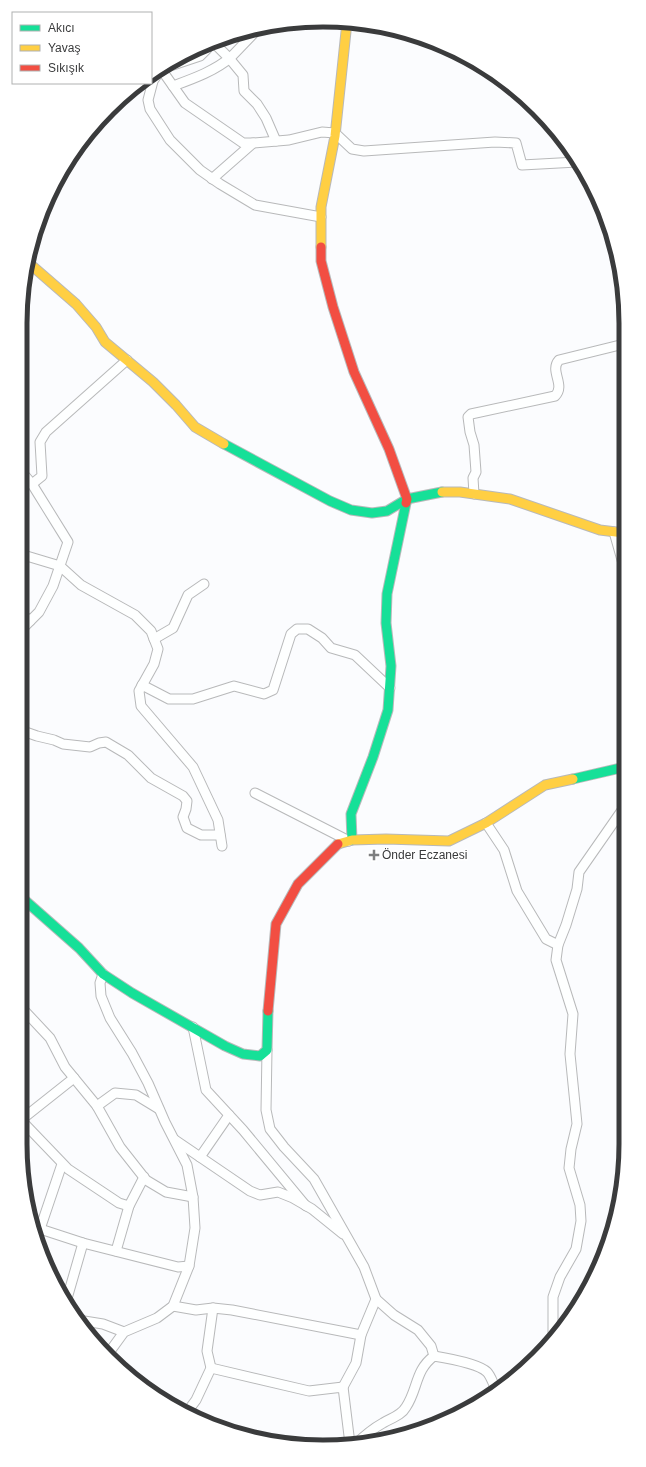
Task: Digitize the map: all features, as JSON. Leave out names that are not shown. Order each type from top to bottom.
[{"type":"street","points":[[346,28],[335,133],[321,207],[321,261],[333,307],[354,372],[389,450],[407,499],[387,594],[386,623],[392,666],[388,710],[352,814],[350,840]]},
{"type":"street","points":[[173,86],[190,80],[229,58],[251,36]]},
{"type":"street","points":[[217,47],[243,75],[244,91],[257,104],[266,118],[276,141]]},
{"type":"street","points":[[189,60],[200,56],[203,53]]},
{"type":"street","points":[[164,74],[185,103],[243,143],[289,140],[322,132],[335,133],[352,149],[364,152],[495,142],[516,143],[522,164],[571,162]]},
{"type":"street","points":[[153,81],[148,100],[150,109],[170,140],[200,170],[255,205],[321,217]]},
{"type":"street","points":[[212,179],[253,143]]},
{"type":"street","points":[[33,266],[76,304],[96,327],[105,342],[153,382],[195,427],[233,450],[330,501],[351,510],[372,513],[387,511],[407,499],[440,492],[474,494],[510,499],[600,530],[619,532]]},
{"type":"street","points":[[474,494],[473,478],[476,472],[474,445],[468,417],[471,414],[555,396],[559,392],[560,386],[555,369],[556,363],[559,360],[619,345]]},
{"type":"street","points":[[32,484],[42,476],[40,442],[46,432],[127,360]]},
{"type":"street","points":[[27,478],[68,542],[53,586],[39,612],[27,624]]},
{"type":"street","points":[[614,532],[619,550]]},
{"type":"street","points":[[27,556],[60,566],[81,585],[135,615],[151,631],[158,649],[154,664],[139,692],[141,706],[193,767],[218,820],[222,846]]},
{"type":"street","points":[[154,639],[172,628],[188,595],[204,584]]},
{"type":"street","points":[[27,618],[30,621]]},
{"type":"street","points":[[142,686],[169,699],[193,699],[234,686],[264,694],[273,690],[291,634],[297,629],[308,629],[322,638],[331,648],[355,654],[390,688]]},
{"type":"street","points":[[27,732],[63,744],[90,747],[106,742],[128,754],[151,778],[183,796],[187,801],[183,817],[187,828],[201,835],[220,835]]},
{"type":"street","points":[[434,1356],[431,1346],[418,1330],[394,1315],[376,1299],[364,1267],[314,1179],[284,1147],[270,1129],[266,1110],[268,1002],[276,924],[298,884],[336,845],[350,840],[386,838],[449,841],[486,823],[545,785],[619,768]]},
{"type":"street","points":[[255,793],[350,840]]},
{"type":"street","points":[[553,1330],[553,1297],[560,1277],[576,1249],[582,1221],[580,1205],[570,1168],[571,1149],[577,1124],[570,1054],[573,1014],[556,960],[558,945],[570,911],[579,872],[619,815]]},
{"type":"street","points":[[486,823],[504,850],[517,891],[546,939],[558,945]]},
{"type":"street","points":[[27,902],[79,948],[103,974],[132,993],[225,1046],[243,1054],[260,1056],[267,1050]]},
{"type":"street","points":[[103,974],[100,983],[101,996],[110,1018],[138,1065],[187,1165],[193,1197],[195,1228],[189,1266],[173,1306],[157,1318],[124,1332],[111,1350]]},
{"type":"street","points":[[27,1013],[50,1038],[65,1067],[97,1106],[120,1147],[146,1180],[166,1192],[193,1197]]},
{"type":"street","points":[[193,1027],[206,1090],[243,1130],[306,1206]]},
{"type":"street","points":[[27,1115],[74,1078]]},
{"type":"street","points":[[97,1106],[115,1093],[136,1095],[159,1109]]},
{"type":"street","points":[[200,1157],[229,1115]]},
{"type":"street","points":[[27,1126],[62,1164],[119,1203],[129,1206]]},
{"type":"street","points":[[173,1138],[250,1191],[260,1195],[278,1192],[293,1198],[347,1237]]},
{"type":"street","points":[[38,1225],[62,1164]]},
{"type":"street","points":[[116,1251],[129,1206],[144,1177]]},
{"type":"street","points":[[40,1229],[83,1243],[178,1266],[189,1266]]},
{"type":"street","points":[[68,1294],[83,1243]]},
{"type":"street","points":[[349,1438],[343,1387],[356,1363],[361,1334],[376,1299]]},
{"type":"street","points":[[173,1306],[196,1310],[213,1308],[268,1316],[361,1334]]},
{"type":"street","points":[[190,1408],[196,1400],[211,1368],[207,1351],[213,1308]]},
{"type":"street","points":[[86,1321],[103,1324],[124,1332]]},
{"type":"street","points":[[434,1356],[482,1368],[488,1373],[494,1385]]},
{"type":"street","points":[[366,1436],[383,1423],[395,1418],[406,1408],[421,1371],[427,1362],[434,1356]]},
{"type":"street","points":[[211,1368],[309,1391],[343,1387]]},
{"type":"traffic: fast","points":[[224,444],[330,501],[351,510],[372,513],[387,511],[407,499],[442,492]]},
{"type":"traffic: fast","points":[[352,840],[351,814],[373,757],[388,710],[391,666],[386,623],[387,594],[406,503]]},
{"type":"traffic: fast","points":[[573,779],[619,768]]},
{"type":"traffic: fast","points":[[27,902],[79,948],[103,974],[132,993],[225,1046],[243,1054],[260,1056],[267,1050],[268,1011]]},
{"type":"traffic: slow","points":[[321,247],[321,207],[335,136],[346,28]]},
{"type":"traffic: slow","points":[[33,266],[76,304],[96,327],[105,342],[153,382],[195,427],[224,444]]},
{"type":"traffic: slow","points":[[442,492],[460,492],[510,499],[600,530],[619,532]]},
{"type":"traffic: slow","points":[[338,844],[352,840],[386,839],[449,841],[486,823],[545,785],[573,779]]},
{"type":"traffic: jam","points":[[321,247],[321,261],[333,307],[354,372],[389,449],[407,499],[406,503]]},
{"type":"traffic: jam","points":[[268,1011],[276,924],[298,884],[338,844]]},
{"type":"place","name":"Önder Eczanesi","points":[[374,855]]}]
